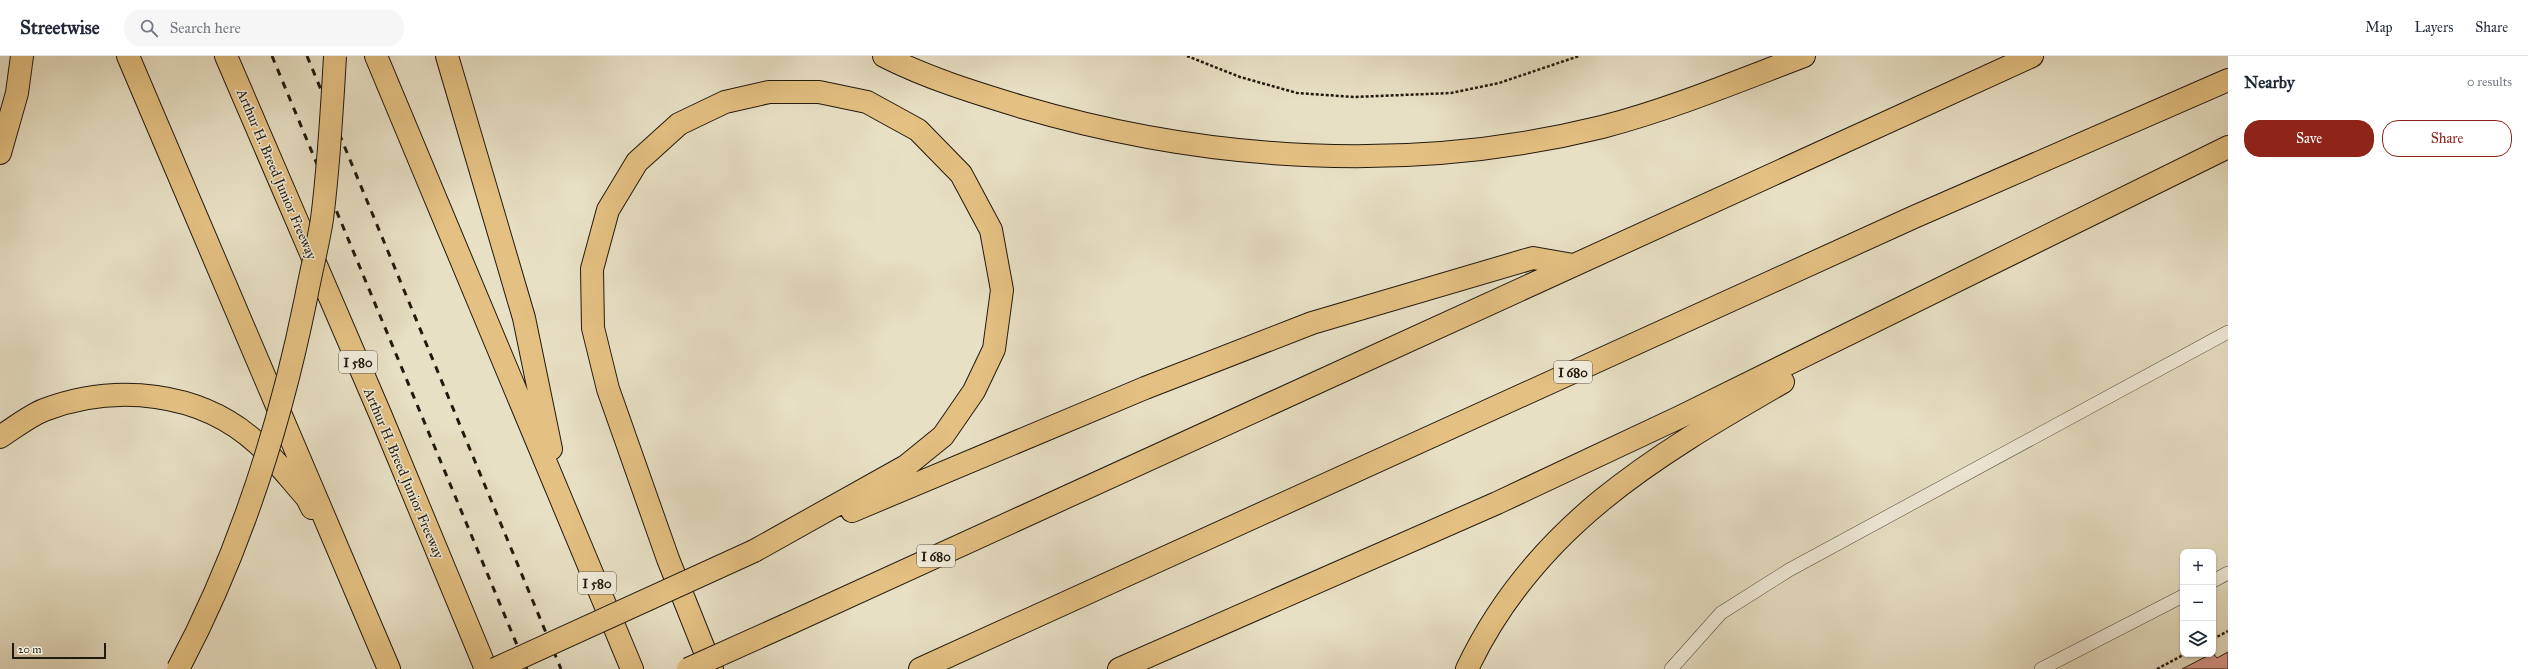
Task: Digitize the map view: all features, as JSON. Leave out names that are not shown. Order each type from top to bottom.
[{"type":"highway","points":[[0,153],[17,93],[22,56]]},
{"type":"highway","points":[[128,56],[389,669]]},
{"type":"highway","name":"Arthur H. Breed Junior Freeway","points":[[226,56],[378,409],[486,669]]},
{"type":"highway","points":[[178,669],[201,625],[234,545],[264,466],[286,386],[321,220],[330,149],[335,56]]},
{"type":"highway","name":"I 580","points":[[376,56],[632,669]]},
{"type":"highway","points":[[447,56],[524,318],[561,497]]},
{"type":"highway","points":[[884,56],[984,96],[1084,125],[1179,142],[1266,154],[1348,157],[1434,153],[1518,144],[1602,126],[1687,100],[1804,56]]},
{"type":"highway","name":"I 680","points":[[688,669],[2032,56]]},
{"type":"highway","name":"I 680","points":[[920,669],[1914,217],[2228,80]]},
{"type":"highway","points":[[712,669],[668,559],[608,389],[593,328],[592,268],[611,204],[637,162],[679,124],[725,102],[740,98],[769,92],[819,92],[867,102],[918,130],[961,174],[991,230],[1002,290],[994,349],[974,391],[943,436],[906,466],[754,551]]},
{"type":"highway","points":[[1119,669],[1497,503],[1954,284],[2228,147]]},
{"type":"highway","points":[[495,669],[754,551],[1145,388],[1312,323],[1533,258],[1573,265]]},
{"type":"highway","points":[[1467,669],[1476,651],[1511,595],[1553,544],[1598,502],[1644,466],[1690,436],[1954,284]]},
{"type":"highway","points":[[0,437],[43,410],[96,396],[151,395],[211,411],[258,443],[307,498],[357,592]]},
{"type":"lane","points":[[1671,669],[1721,613],[1789,570],[2228,332]]},
{"type":"lane","points":[[2216,579],[2228,573]]},
{"type":"lane","points":[[2041,669],[2180,598]]},
{"type":"path","points":[[1187,56],[1240,77],[1297,93],[1354,97],[1451,93],[1499,83],[1579,56]]},
{"type":"path","points":[[2216,638],[2228,632]]},
{"type":"path","points":[[2157,669],[2180,657]]},
{"type":"building","points":[[2228,652],[2228,669],[2182,669],[2205,657],[2217,658]]},
{"type":"railway","points":[[272,56],[527,669]]},
{"type":"railway","points":[[307,56],[561,669]]}]
